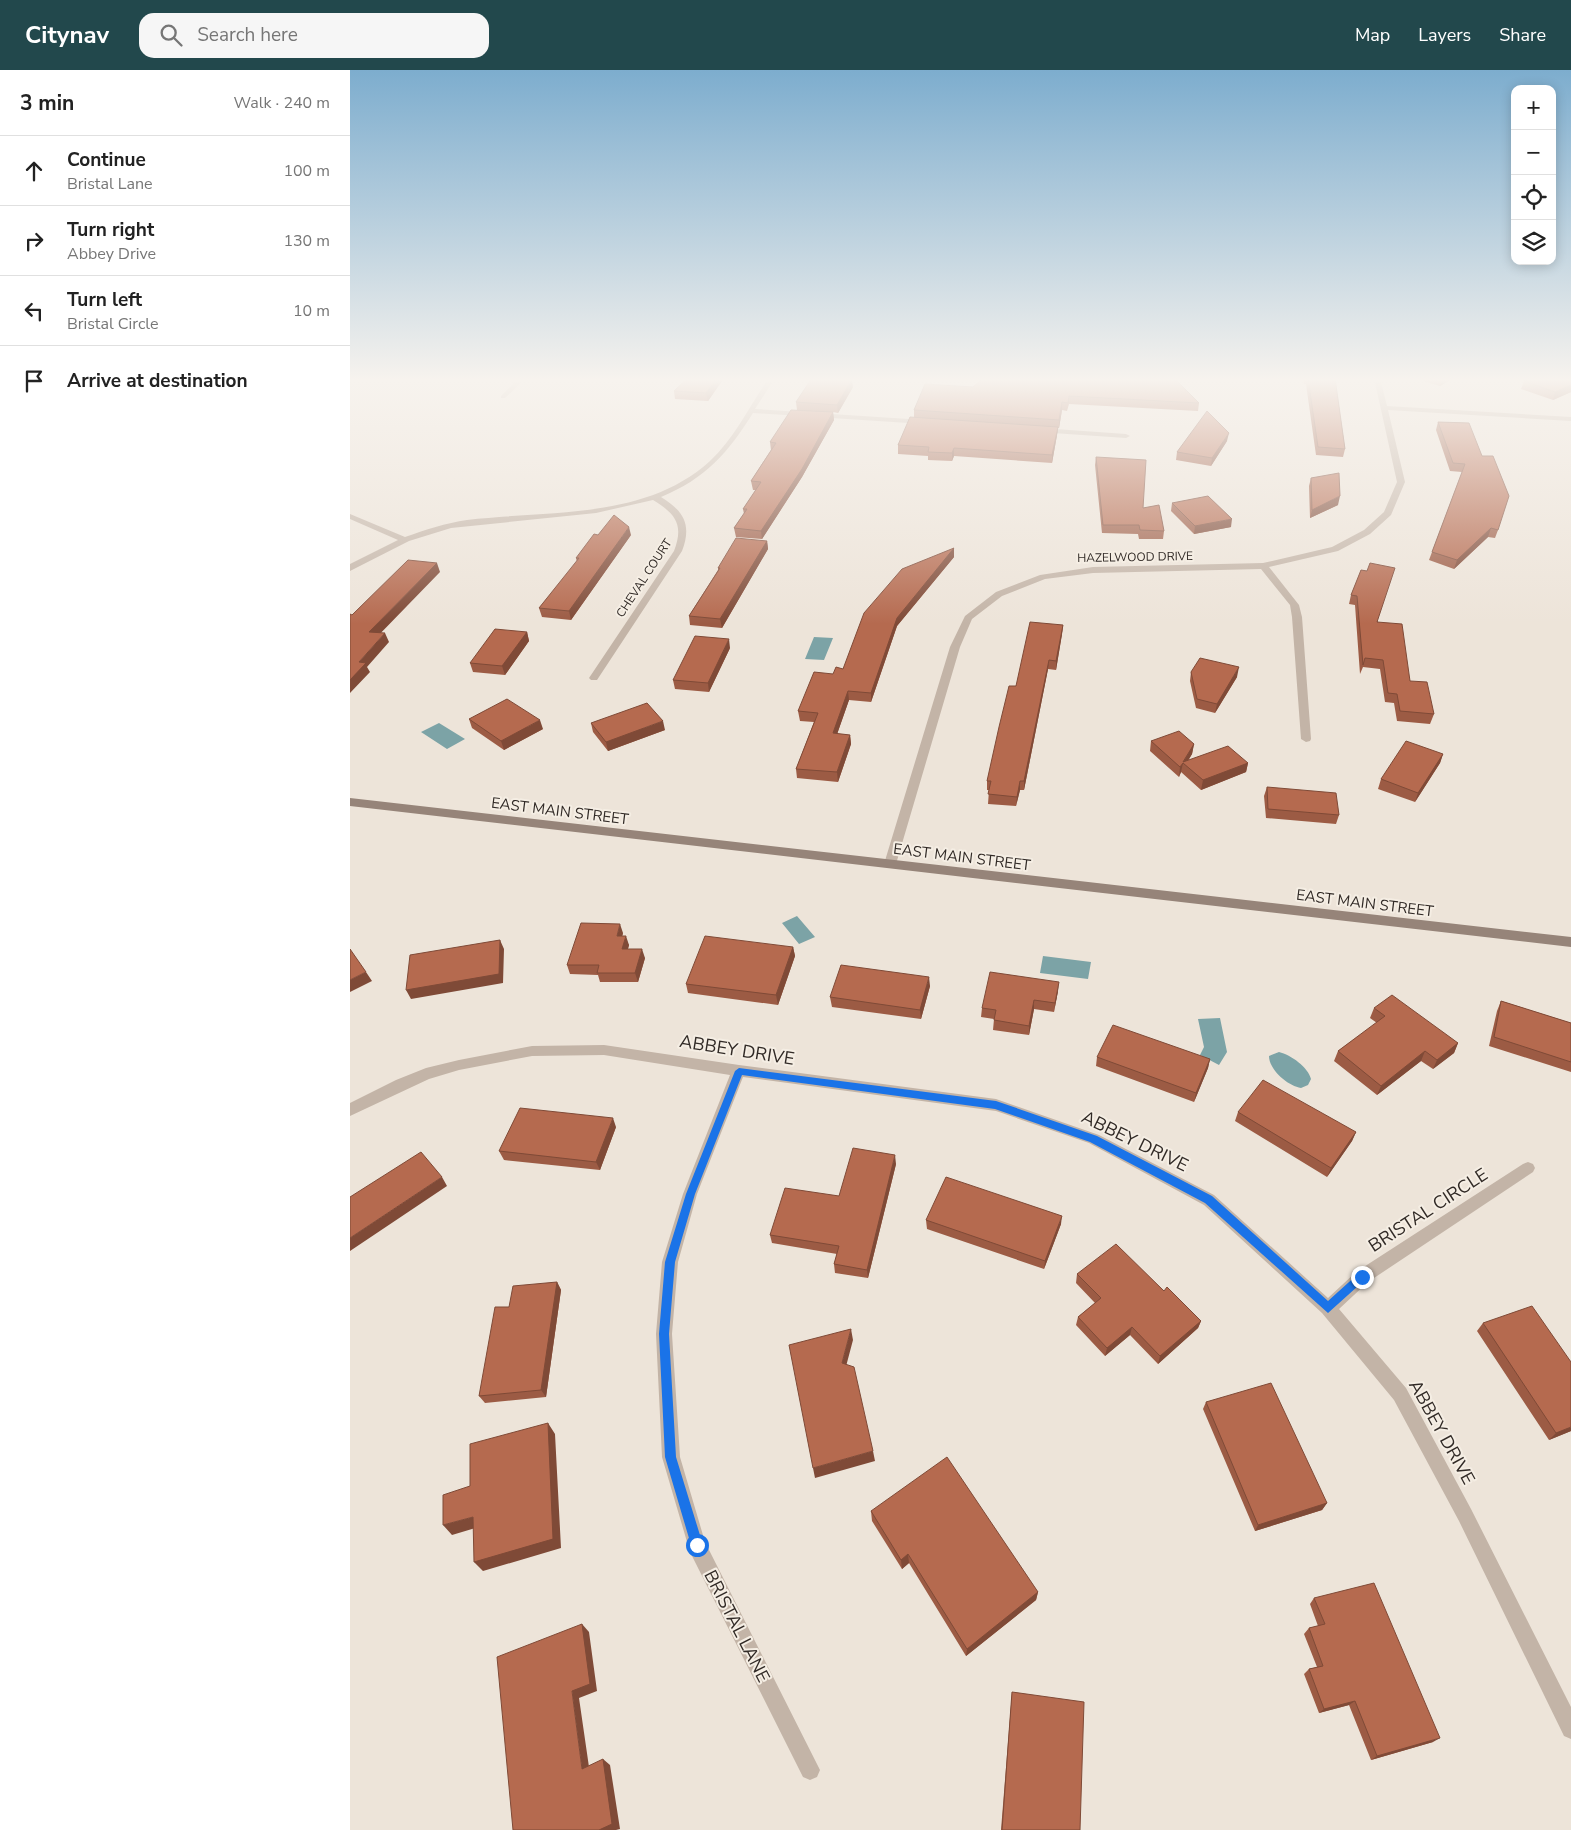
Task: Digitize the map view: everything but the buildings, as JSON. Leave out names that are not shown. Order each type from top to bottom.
[{"type":"main road","name":"EAST MAIN STREET","points":[[350,802],[1571,942]]},
{"type":"street","points":[[350,568],[372,554],[405,540],[465,523],[593,511],[653,496],[698,474],[714,460]]},
{"type":"street","name":"HAZELWOOD DRIVE","points":[[890,864],[955,648],[968,618],[999,594],[1012,588],[1043,577],[1068,572],[1116,568],[1262,566],[1335,549],[1367,532],[1388,513],[1401,482],[1396,460]]},
{"type":"street","name":"CHEVAL COURT","points":[[594,678],[678,551],[683,540],[680,519],[671,508],[653,496]]},
{"type":"street","points":[[350,516],[405,540]]},
{"type":"street","points":[[1262,566],[1287,594],[1294,605],[1297,617],[1306,739]]},
{"type":"street","name":"ABBEY DRIVE","points":[[350,1110],[426,1074],[459,1065],[532,1051],[604,1050],[739,1071],[996,1105],[1094,1139],[1209,1200],[1328,1308],[1400,1394],[1465,1515],[1571,1729]]},
{"type":"street","name":"BRISTAL LANE","points":[[739,1071],[690,1194],[670,1262],[664,1334],[671,1457],[697,1545],[810,1770]]},
{"type":"street","name":"BRISTAL CIRCLE","points":[[1328,1308],[1362,1277],[1528,1168]]},
{"type":"water","points":[[814,637],[833,638],[824,660],[805,659]]},
{"type":"water","points":[[439,723],[465,739],[447,749],[421,732]]},
{"type":"water","points":[[797,916],[815,937],[799,944],[782,923]]},
{"type":"water","points":[[1043,956],[1091,962],[1088,979],[1040,973]]},
{"type":"water","points":[[1220,1018],[1227,1052],[1219,1065],[1200,1055],[1204,1047],[1198,1019]]},
{"type":"water","points":[[1279,1052],[1294,1059],[1303,1066],[1311,1079],[1308,1085],[1301,1088],[1296,1087],[1285,1081],[1276,1072],[1272,1067],[1269,1056]]},
{"type":"route","points":[[697,1545],[671,1457],[664,1334],[670,1262],[690,1194],[723,1117],[739,1071],[996,1105],[1094,1139],[1209,1200],[1328,1308],[1362,1277]]}]
